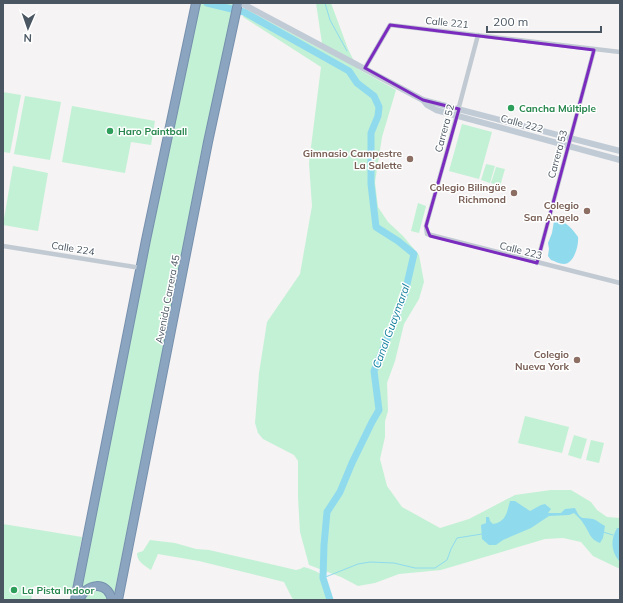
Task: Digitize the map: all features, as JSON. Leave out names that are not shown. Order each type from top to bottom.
[{"type":"highway","points":[[75,600],[141,268],[196,3]]},
{"type":"highway","name":"Avenida Carrera 45","points":[[118,600],[208,142],[238,3]]},
{"type":"highway","points":[[79,600],[86,589],[96,586],[107,590],[111,594],[112,600]]},
{"type":"street","name":"Calle 222","points":[[241,3],[423,100],[620,151]]},
{"type":"street","name":"Calle 221","points":[[364,68],[390,25],[620,52]]},
{"type":"street","name":"Carrera 52","points":[[426,226],[459,110],[478,35]]},
{"type":"street","name":"Carrera 53","points":[[537,263],[594,50]]},
{"type":"street","name":"Calle 222","points":[[423,100],[427,106],[431,108],[457,116],[620,160]]},
{"type":"street","name":"Calle 223","points":[[426,226],[427,234],[430,236],[620,283]]},
{"type":"street","name":"Calle 224","points":[[3,246],[141,268]]},
{"type":"highlighted area","points":[[390,25],[594,50],[537,263],[430,236],[426,226],[459,109],[423,100],[365,68]]},
{"type":"green space","points":[[199,3],[235,3],[199,162],[181,262],[113,600],[79,600],[145,263]]},
{"type":"green space","points":[[316,3],[331,3],[348,49],[358,69],[396,90],[382,137],[375,182],[378,207],[388,222],[403,236],[419,255],[424,282],[419,299],[404,324],[395,361],[387,383],[388,411],[385,421],[385,437],[380,459],[387,486],[402,507],[440,528],[469,519],[515,495],[551,490],[571,490],[591,502],[597,510],[607,517],[620,518],[620,569],[593,556],[581,542],[563,538],[545,539],[441,570],[399,574],[375,583],[358,586],[341,577],[309,565],[300,532],[298,461],[294,455],[263,439],[258,433],[255,423],[259,373],[267,322],[300,274],[312,206],[309,163],[321,67],[243,17],[246,9],[323,50]]},
{"type":"green space","points":[[3,92],[21,95],[10,153],[3,152]]},
{"type":"green space","points":[[25,96],[61,102],[50,160],[14,154]]},
{"type":"green space","name":"Haro Paintball","points":[[72,106],[155,121],[151,145],[131,142],[125,173],[62,162]]},
{"type":"green space","points":[[462,124],[492,132],[479,179],[449,171]]},
{"type":"green space","points":[[486,164],[495,166],[490,183],[481,180]]},
{"type":"green space","points":[[13,166],[48,173],[38,231],[3,225]]},
{"type":"green space","points":[[496,167],[505,169],[500,186],[491,183]]},
{"type":"green space","points":[[418,203],[426,206],[419,233],[411,231]]},
{"type":"green space","points":[[525,416],[569,427],[562,453],[518,443]]},
{"type":"green space","points":[[574,435],[587,439],[581,459],[568,455]]},
{"type":"green space","points":[[591,440],[604,443],[599,463],[586,460]]},
{"type":"green space","points":[[3,524],[82,537],[72,592],[34,586],[31,600],[3,600]]},
{"type":"green space","points":[[150,540],[175,543],[196,549],[209,550],[296,570],[304,567],[323,576],[332,600],[295,600],[292,598],[284,582],[199,561],[158,554],[151,570],[143,565],[137,556],[137,553],[143,551]]},
{"type":"water","points":[[557,220],[566,224],[578,237],[578,245],[573,258],[568,263],[564,264],[551,260],[548,256],[548,243],[552,233],[554,221]]},
{"type":"water","points":[[510,501],[515,501],[530,511],[545,504],[551,509],[548,513],[561,513],[565,509],[575,508],[580,517],[589,518],[605,526],[603,538],[600,543],[594,540],[581,520],[574,513],[569,515],[549,516],[531,528],[503,540],[496,545],[489,545],[482,539],[481,525],[486,523],[486,517],[489,517],[493,524],[501,521],[505,516]]},
{"type":"water","points":[[617,528],[620,528],[620,562],[612,546],[613,537]]},
{"type":"waterway","name":"Canal Guaymaral","points":[[207,3],[244,12],[349,71],[357,83],[374,96],[379,107],[378,116],[371,133],[371,184],[376,227],[398,241],[414,254],[404,297],[374,371],[379,410],[352,463],[340,492],[327,512],[323,578],[330,600]]},
{"type":"waterway","points":[[325,3],[330,20],[347,51]]},
{"type":"waterway","points":[[603,532],[613,535]]},
{"type":"waterway","points":[[323,578],[358,564],[370,562],[394,563],[415,568],[435,568],[447,560],[457,538],[482,534]]},
{"type":"place","name":"Cancha Múltiple","points":[[511,108]]},
{"type":"place","name":"Haro Paintball","points":[[110,131]]},
{"type":"place","name":"Gimnasio Campestre La Salette","points":[[410,159]]},
{"type":"place","name":"Colegio Bilingüe Richmond","points":[[514,193]]},
{"type":"place","name":"Colegio San Angelo","points":[[587,211]]},
{"type":"place","name":"Colegio Nueva York","points":[[577,360]]},
{"type":"place","name":"La Pista Indoor","points":[[14,590]]}]
